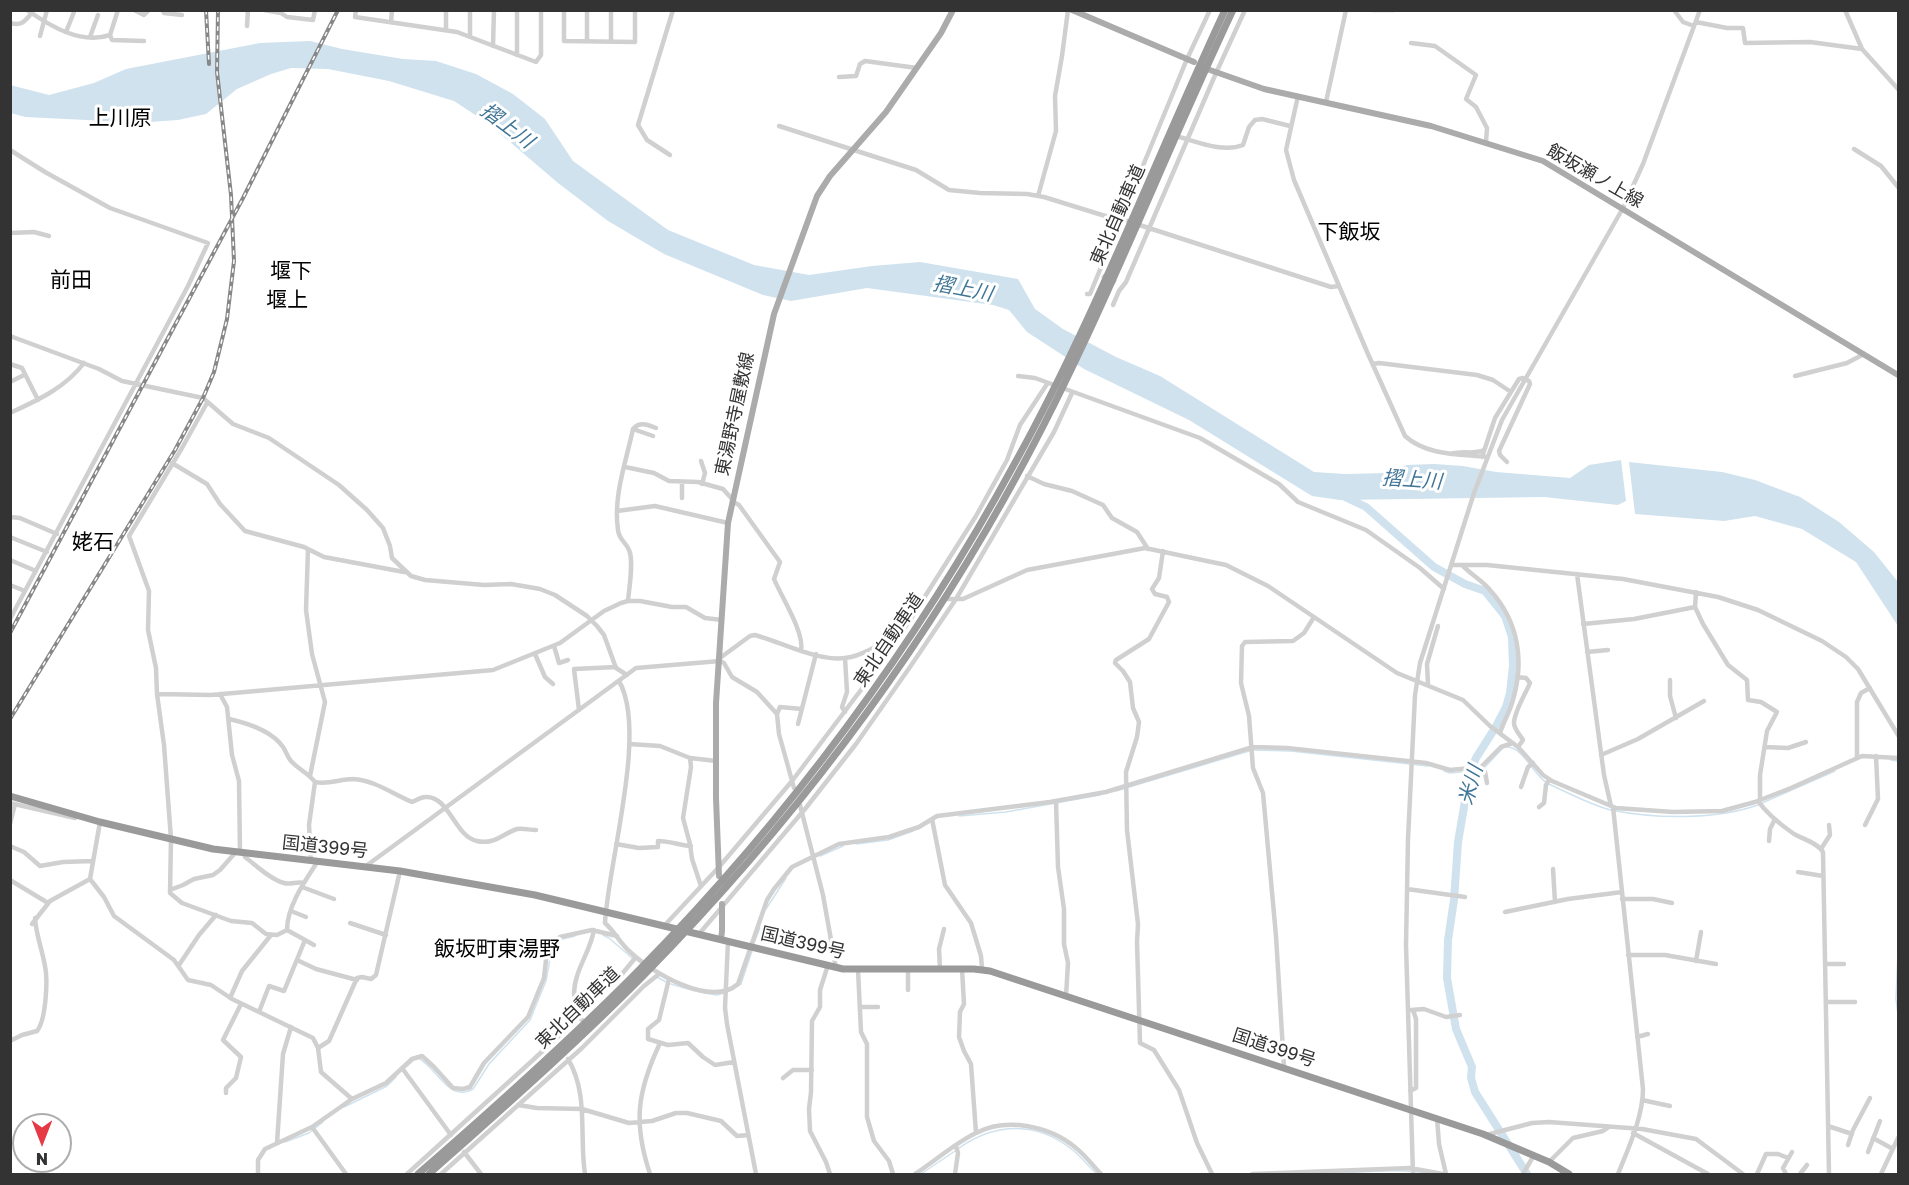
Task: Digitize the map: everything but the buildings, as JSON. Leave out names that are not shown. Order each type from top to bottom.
[{"type":"highway","name":"東北自動車道","points":[[429,1174],[556,1060],[684,927],[796,793],[876,686],[982,522],[1055,395],[1100,303],[1225,10]]},
{"type":"highway","name":"東北自動車道","points":[[1136,218],[1233,10]]},
{"type":"highway","name":"国道399号","points":[[10,796],[100,822],[239,854],[366,866],[535,895],[836,968],[858,970],[982,969],[1486,1135],[1549,1162],[1569,1174]]},
{"type":"highway","name":"東北自動車道","points":[[418,1174],[643,971]]},
{"type":"main road","name":"東湯野寺屋敷線","points":[[719,876],[717,704],[728,523],[774,314],[817,196],[830,176],[886,112],[941,33],[953,10]]},
{"type":"main road","points":[[1070,10],[1191,61]]},
{"type":"main road","name":"飯坂瀬ノ上線","points":[[1213,71],[1253,86],[1431,126],[1543,161],[1899,375]]},
{"type":"main road","points":[[722,906],[724,940]]},
{"type":"street","points":[[40,36],[47,10]]},
{"type":"street","points":[[118,10],[110,35],[112,40],[144,41]]},
{"type":"street","points":[[134,10],[144,15],[149,10]]},
{"type":"street","points":[[162,10],[164,13],[182,15]]},
{"type":"street","points":[[247,26],[249,10]]},
{"type":"street","points":[[264,10],[313,20],[315,10]]},
{"type":"street","points":[[356,10],[356,16],[446,30],[536,62],[541,55],[541,10]]},
{"type":"street","points":[[391,21],[392,10]]},
{"type":"street","points":[[446,10],[446,30]]},
{"type":"street","points":[[470,10],[470,37]]},
{"type":"street","points":[[494,10],[494,46]]},
{"type":"street","points":[[517,10],[517,55]]},
{"type":"street","points":[[564,10],[564,41],[635,42],[635,10]]},
{"type":"street","points":[[587,10],[587,40]]},
{"type":"street","points":[[611,10],[611,41]]},
{"type":"street","points":[[1038,196],[1055,137],[1055,96],[1070,10]]},
{"type":"street","points":[[1087,294],[1090,294],[1100,275],[1120,219],[1158,129],[1191,61],[1210,10]]},
{"type":"street","points":[[1113,305],[1187,139],[1213,71],[1245,10]]},
{"type":"street","points":[[1326,102],[1346,10]]},
{"type":"street","points":[[1372,10],[1394,10]]},
{"type":"street","points":[[1674,10],[1683,22],[1743,28],[1745,42],[1810,42],[1862,49]]},
{"type":"street","points":[[1413,1171],[1410,1109],[1411,1010],[1406,945],[1412,762],[1420,663],[1485,459],[1502,420],[1623,208],[1643,164],[1700,10]]},
{"type":"street","points":[[1845,10],[1862,49],[1899,89]]},
{"type":"street","points":[[670,155],[647,140],[638,125],[672,11]]},
{"type":"street","points":[[1377,11],[1377,20]]},
{"type":"street","points":[[10,23],[19,26],[23,24],[29,12],[44,23],[66,32],[90,37],[110,35]]},
{"type":"street","points":[[66,32],[74,12]]},
{"type":"street","points":[[90,37],[98,15]]},
{"type":"street","points":[[1411,43],[1436,46],[1476,75],[1466,101],[1476,107],[1487,128],[1486,142]]},
{"type":"street","points":[[839,77],[856,76],[860,63],[865,61],[917,68]]},
{"type":"street","points":[[1298,96],[1290,126],[1286,155],[1306,212],[1405,436],[1450,455],[1485,459]]},
{"type":"street","points":[[1179,137],[1217,147],[1238,147],[1242,145],[1255,120],[1262,119],[1290,126]]},
{"type":"street","points":[[779,126],[916,170],[949,190],[1038,196],[1120,219],[1331,286],[1339,286]]},
{"type":"street","points":[[1158,129],[1165,132]]},
{"type":"street","points":[[1854,149],[1881,166],[1899,188]]},
{"type":"street","points":[[10,150],[110,208],[208,243],[183,295],[10,619]]},
{"type":"street","points":[[10,233],[34,232],[50,236]]},
{"type":"street","points":[[1116,282],[1123,285]]},
{"type":"street","points":[[10,336],[84,363],[111,377],[134,385],[203,399],[233,424],[269,438],[339,485],[383,528],[392,558],[411,576],[425,580],[484,585],[510,584],[540,590],[570,603],[591,620],[604,635],[615,667]]},
{"type":"street","points":[[1796,376],[1847,363],[1864,354]]},
{"type":"street","points":[[10,412],[58,389],[76,374],[84,363]]},
{"type":"street","points":[[10,364],[22,368],[38,400]]},
{"type":"street","points":[[1373,364],[1478,375],[1493,380],[1511,392]]},
{"type":"street","points":[[10,382],[24,375]]},
{"type":"street","points":[[1018,376],[1035,378],[1200,438],[1279,484],[1298,502],[1366,530],[1389,545],[1444,589]]},
{"type":"street","points":[[1485,459],[1484,450],[1496,418],[1519,379],[1526,379]]},
{"type":"street","points":[[1507,462],[1499,451],[1530,384],[1526,379]]},
{"type":"street","points":[[664,926],[719,867],[792,781],[845,712],[926,598],[994,485],[1007,460],[1020,425],[1047,384]]},
{"type":"street","points":[[699,934],[802,813],[876,715],[956,599],[1054,432],[1072,393]]},
{"type":"street","points":[[207,403],[129,536],[149,591],[148,630],[155,656],[171,839],[170,893],[182,903],[231,921],[250,922],[266,934],[271,935],[287,930],[314,945]]},
{"type":"street","points":[[628,601],[630,552],[619,537],[617,511],[619,487],[633,429],[637,424],[656,428]]},
{"type":"street","points":[[633,429],[653,436]]},
{"type":"street","points":[[1450,455],[1484,450]]},
{"type":"street","points":[[701,461],[705,472],[702,484]]},
{"type":"street","points":[[172,463],[207,484],[242,530],[250,534],[308,549],[324,557],[405,572]]},
{"type":"street","points":[[625,467],[654,474],[669,481],[702,484],[725,490],[739,505],[780,562],[774,579],[799,635],[801,651]]},
{"type":"street","points":[[1027,476],[1044,484],[1072,491],[1103,505],[1112,518],[1137,532],[1148,549]]},
{"type":"street","points":[[682,482],[682,498]]},
{"type":"street","points":[[617,511],[655,506],[728,523]]},
{"type":"street","points":[[10,525],[12,517],[20,518],[57,534]]},
{"type":"street","points":[[10,537],[47,552]]},
{"type":"street","points":[[308,549],[306,610],[325,702],[310,776]]},
{"type":"street","points":[[948,599],[963,598],[1027,570],[1148,549],[1226,565],[1268,586],[1397,673],[1458,697],[1490,726],[1513,742],[1548,782],[1612,808],[1697,812],[1722,810],[1760,802],[1857,757],[1899,758]]},
{"type":"street","points":[[1163,551],[1159,578],[1152,589],[1155,594],[1167,597],[1168,602],[1149,639],[1123,655],[1115,663],[1130,682],[1133,708],[1138,723],[1137,736],[1126,772],[1126,788],[1127,830],[1138,917],[1140,1043],[1154,1050],[1179,1090],[1197,1143],[1212,1174]]},
{"type":"street","points":[[10,560],[36,571]]},
{"type":"street","points":[[1451,565],[1487,565],[1623,579],[1718,597],[1758,610],[1822,641],[1852,663],[1899,735]]},
{"type":"street","points":[[1462,565],[1489,588],[1513,625],[1517,641],[1517,677],[1512,704],[1499,733]]},
{"type":"street","points":[[1577,574],[1605,785],[1612,808],[1642,1100],[1634,1131],[1618,1174]]},
{"type":"street","points":[[10,585],[25,591]]},
{"type":"street","points":[[1696,592],[1695,607],[1728,665],[1748,680],[1748,700],[1761,702],[1777,712],[1767,731],[1760,775],[1760,802],[1775,819],[1794,834],[1821,849]]},
{"type":"street","points":[[157,694],[220,694],[493,670],[568,639],[591,620],[628,601],[640,601],[672,608],[686,607],[705,618],[722,620]]},
{"type":"street","points":[[1583,624],[1634,619],[1695,607]]},
{"type":"street","points":[[1284,1067],[1276,936],[1263,793],[1253,768],[1249,716],[1241,683],[1243,644],[1245,642],[1293,641],[1304,633],[1314,617]]},
{"type":"street","points":[[1428,685],[1427,664],[1438,626]]},
{"type":"street","points":[[366,866],[636,668],[720,660],[750,636],[755,635],[801,651],[845,658],[857,656],[898,636]]},
{"type":"street","points":[[554,646],[559,663],[568,660]]},
{"type":"street","points":[[1587,652],[1608,650]]},
{"type":"street","points":[[535,654],[545,677],[553,684]]},
{"type":"street","points":[[798,724],[816,654]]},
{"type":"street","points":[[845,658],[847,692],[842,707],[845,712]]},
{"type":"street","points":[[720,660],[732,677],[757,692],[777,714]]},
{"type":"street","points":[[579,710],[574,669],[615,667],[627,675]]},
{"type":"street","points":[[1517,677],[1526,678],[1530,682],[1521,699],[1514,721],[1523,740],[1518,747]]},
{"type":"street","points":[[1670,680],[1670,696],[1676,718]]},
{"type":"street","points":[[619,681],[629,712],[629,744],[605,923],[635,959],[657,976],[668,982],[716,993],[726,992],[738,984],[767,900],[792,867],[848,842],[889,837],[919,827],[942,815],[1056,802],[1126,788],[1251,750],[1308,750],[1435,764],[1450,770],[1482,768],[1501,747],[1513,742]]},
{"type":"street","points":[[1857,757],[1857,702],[1861,693],[1870,688]]},
{"type":"street","points":[[170,890],[194,879],[213,875],[239,854],[239,781],[232,755],[227,707],[220,694]]},
{"type":"street","points":[[1601,755],[1638,740],[1704,701]]},
{"type":"street","points":[[794,788],[779,734],[777,714],[783,706],[801,709]]},
{"type":"street","points":[[229,719],[258,727],[282,746],[294,764],[315,782],[322,784],[359,780],[380,786],[412,802],[422,797],[434,799],[453,817],[465,836],[475,841],[493,842],[517,830],[536,830]]},
{"type":"street","points":[[1765,747],[1788,748],[1806,742]]},
{"type":"street","points":[[629,744],[660,746],[690,758],[716,761]]},
{"type":"street","points":[[690,758],[691,767],[683,818],[701,886]]},
{"type":"street","points":[[1865,825],[1878,799],[1876,758]]},
{"type":"street","points":[[1521,787],[1531,764]]},
{"type":"street","points":[[1482,768],[1487,783]]},
{"type":"street","points":[[287,930],[287,920],[314,861],[309,825],[315,782]]},
{"type":"street","points":[[1539,807],[1544,803],[1548,782]]},
{"type":"street","points":[[1056,802],[1058,867],[1064,909],[1064,944],[1068,963],[1066,996]]},
{"type":"street","points":[[10,824],[13,803],[77,819],[86,818]]},
{"type":"street","points":[[800,805],[825,904],[836,968]]},
{"type":"street","points":[[1768,841],[1775,819]]},
{"type":"street","points":[[932,820],[945,885],[971,923],[981,956],[982,969]]},
{"type":"street","points":[[100,822],[90,879],[104,897],[114,916],[174,960],[188,980],[211,985],[241,1004],[310,1035],[318,1048],[321,1072],[352,1099]]},
{"type":"street","points":[[1829,825],[1830,835],[1821,849],[1829,1174]]},
{"type":"street","points":[[616,844],[646,849],[658,847],[658,841],[665,841],[691,846]]},
{"type":"street","points":[[10,846],[24,852],[40,866],[63,862],[93,861]]},
{"type":"street","points":[[239,854],[280,882],[290,884],[299,882],[334,899]]},
{"type":"street","points":[[1553,869],[1555,902]]},
{"type":"street","points":[[318,1048],[327,1043],[333,1034],[357,980],[360,977],[371,980],[375,978],[400,871]]},
{"type":"street","points":[[1798,872],[1823,876]]},
{"type":"street","points":[[32,924],[48,903],[58,895],[90,879]]},
{"type":"street","points":[[10,880],[48,903]]},
{"type":"street","points":[[1407,889],[1465,897]]},
{"type":"street","points":[[1505,912],[1622,892]]},
{"type":"street","points":[[1622,899],[1653,899],[1672,903]]},
{"type":"street","points":[[291,911],[306,917]]},
{"type":"street","points":[[179,965],[216,915]]},
{"type":"street","points":[[10,1041],[37,1031],[44,1013],[45,968],[35,918]]},
{"type":"street","points":[[350,923],[386,935]]},
{"type":"street","points":[[940,969],[939,949],[944,929]]},
{"type":"street","points":[[258,1174],[257,1164],[265,1149],[313,1129],[352,1099],[386,1083],[403,1070],[414,1057],[421,1056],[453,1088],[470,1087],[484,1063],[528,1017],[544,978],[547,951],[552,943],[560,936],[594,932],[617,936]]},
{"type":"street","points":[[579,1015],[575,992],[580,963],[589,948],[594,932]]},
{"type":"street","points":[[1696,961],[1701,932]]},
{"type":"street","points":[[230,998],[242,970],[271,935]]},
{"type":"street","points":[[259,1012],[269,986],[284,991],[305,940]]},
{"type":"street","points":[[724,940],[727,1024],[756,1174]]},
{"type":"street","points":[[1628,955],[1665,955],[1716,964]]},
{"type":"street","points":[[407,1174],[452,1136],[533,1060],[635,959]]},
{"type":"street","points":[[297,960],[316,969],[357,980]]},
{"type":"street","points":[[1825,964],[1844,964]]},
{"type":"street","points":[[828,966],[820,990],[820,1007],[812,1020],[809,1109],[810,1131],[830,1174]]},
{"type":"street","points":[[908,969],[908,990]]},
{"type":"street","points":[[962,969],[964,1004],[960,1012],[959,1037],[971,1064],[976,1133]]},
{"type":"street","points":[[858,970],[861,1032],[867,1044],[867,1117],[874,1141],[889,1161],[893,1174]]},
{"type":"street","points":[[441,1174],[657,976]]},
{"type":"street","points":[[668,982],[659,1020],[648,1031],[648,1039],[668,1045],[688,1043],[714,1065],[734,1062]]},
{"type":"street","points":[[1826,1002],[1855,1002]]},
{"type":"street","points":[[226,1093],[226,1088],[236,1078],[241,1057],[223,1040],[241,1004]]},
{"type":"street","points":[[860,1007],[878,1007]]},
{"type":"street","points":[[1411,1010],[1424,1009],[1443,1017],[1456,1015]]},
{"type":"street","points":[[277,1143],[283,1054],[291,1027]]},
{"type":"street","points":[[1637,1037],[1648,1034]]},
{"type":"street","points":[[650,1174],[644,1154],[640,1097],[646,1072],[660,1043]]},
{"type":"street","points":[[568,1059],[580,1086],[582,1157],[585,1174]]},
{"type":"street","points":[[403,1070],[452,1136]]},
{"type":"street","points":[[783,1078],[793,1070],[812,1071]]},
{"type":"street","points":[[1848,1145],[1870,1098]]},
{"type":"street","points":[[1642,1100],[1670,1106]]},
{"type":"street","points":[[518,1105],[537,1108],[582,1109],[629,1123],[652,1121],[676,1113],[687,1113],[721,1121],[736,1136],[748,1135]]},
{"type":"street","points":[[1252,1174],[1413,1171],[1445,1174],[1437,1118]]},
{"type":"street","points":[[1868,1152],[1880,1121]]},
{"type":"street","points":[[1486,1135],[1532,1123],[1550,1122],[1609,1127],[1696,1139],[1743,1174]]},
{"type":"street","points":[[915,1174],[957,1148],[976,1133],[993,1127],[1010,1125],[1038,1128],[1075,1147],[1101,1174]]},
{"type":"street","points":[[1828,1126],[1852,1134]]},
{"type":"street","points":[[1549,1162],[1573,1138],[1603,1131],[1609,1127]]},
{"type":"street","points":[[313,1129],[346,1174]]},
{"type":"street","points":[[1634,1131],[1708,1174]]},
{"type":"street","points":[[1873,1137],[1893,1149]]},
{"type":"street","points":[[1881,1174],[1899,1138]]},
{"type":"street","points":[[955,1174],[957,1148]]},
{"type":"street","points":[[464,1152],[481,1174]]},
{"type":"street","points":[[1786,1174],[1783,1168],[1791,1152]]},
{"type":"street","points":[[1757,1174],[1764,1157],[1768,1154],[1778,1154],[1788,1158]]},
{"type":"street","points":[[1525,1172],[1534,1155]]},
{"type":"street","points":[[1800,1174],[1807,1165]]},
{"type":"water","name":"摺上川","points":[[310,41],[403,59],[436,61],[476,74],[513,94],[545,119],[573,161],[668,230],[754,265],[809,275],[920,262],[1018,279],[1035,309],[1063,329],[1116,357],[1160,376],[1314,472],[1387,473],[1407,465],[1434,464],[1570,478],[1589,465],[1621,460],[1626,501],[1618,505],[1544,497],[1340,500],[1312,496],[1189,420],[1084,369],[1027,332],[1009,310],[993,305],[867,288],[791,301],[763,295],[664,254],[608,221],[558,183],[489,124],[454,101],[389,81],[328,69],[291,68],[237,89],[206,114],[178,120],[136,123],[25,117],[11,113],[10,85],[49,95],[94,83],[126,69],[260,43]]},
{"type":"water","points":[[1629,462],[1722,472],[1755,480],[1800,497],[1839,522],[1874,552],[1898,582],[1898,626],[1856,562],[1802,529],[1755,516],[1724,521],[1635,514]]},
{"type":"waterway","name":"米川","points":[[1343,496],[1366,507],[1434,567],[1465,584],[1485,591],[1505,616],[1512,637],[1513,666],[1506,707],[1470,772],[1458,842],[1454,900],[1448,940],[1447,978],[1456,1029],[1472,1067],[1471,1078],[1475,1092],[1527,1174]]},
{"type":"waterway","points":[[1507,747],[1518,751],[1547,783],[1587,802],[1611,810],[1647,815],[1704,816],[1758,805]]},
{"type":"waterway","points":[[1485,767],[1502,749]]},
{"type":"waterway","points":[[1254,750],[1291,751],[1428,766]]},
{"type":"waterway","points":[[1116,791],[1249,751]]},
{"type":"waterway","points":[[1891,760],[1898,761]]},
{"type":"waterway","points":[[1444,771],[1450,773],[1481,770]]},
{"type":"waterway","points":[[1762,803],[1835,771]]},
{"type":"waterway","points":[[959,816],[1006,812],[1100,795]]},
{"type":"waterway","points":[[856,844],[888,840],[913,831]]},
{"type":"waterway","points":[[820,856],[843,846]]},
{"type":"waterway","points":[[766,909],[786,878]]},
{"type":"waterway","points":[[754,943],[760,928]]},
{"type":"waterway","points":[[603,935],[632,958]]},
{"type":"waterway","points":[[559,940],[575,936]]},
{"type":"waterway","points":[[418,1058],[425,1062],[450,1088],[464,1092],[473,1089],[489,1064],[530,1020],[546,981],[552,947]]},
{"type":"waterway","points":[[729,991],[741,984],[752,951]]},
{"type":"waterway","points":[[1898,952],[1896,999],[1898,1015]]},
{"type":"waterway","points":[[657,977],[666,982]]},
{"type":"waterway","points":[[671,984],[695,991]]},
{"type":"waterway","points":[[699,992],[717,995],[724,993]]},
{"type":"waterway","points":[[406,1067],[414,1060]]},
{"type":"waterway","points":[[344,1107],[387,1086],[396,1077]]},
{"type":"waterway","points":[[285,1142],[309,1133],[323,1122]]},
{"type":"waterway","points":[[959,1148],[988,1133],[1017,1128],[1032,1130],[1060,1141],[1074,1151],[1097,1174]]},
{"type":"waterway","points":[[921,1174],[955,1151]]},
{"type":"waterway","points":[[1323,1174],[1391,1171],[1431,1174]]},
{"type":"tunnel","points":[[1102,276],[1116,282]]},
{"type":"tunnel","points":[[580,1018],[593,1031]]},
{"type":"railway","points":[[206,10],[209,64]]},
{"type":"railway","points":[[10,719],[175,450],[214,372],[227,319],[234,261],[231,195],[217,72],[218,10]]},
{"type":"railway","points":[[10,633],[243,198],[338,10]]},
{"type":"district","name":"上川原","points":[[120,118]]},
{"type":"district","name":"下飯坂","points":[[1349,232]]},
{"type":"district","name":"堰下","points":[[291,271]]},
{"type":"district","name":"前田","points":[[71,280]]},
{"type":"district","name":"堰上","points":[[287,300]]},
{"type":"district","name":"姥石","points":[[93,542]]},
{"type":"district","name":"飯坂町東湯野","points":[[497,949]]}]
